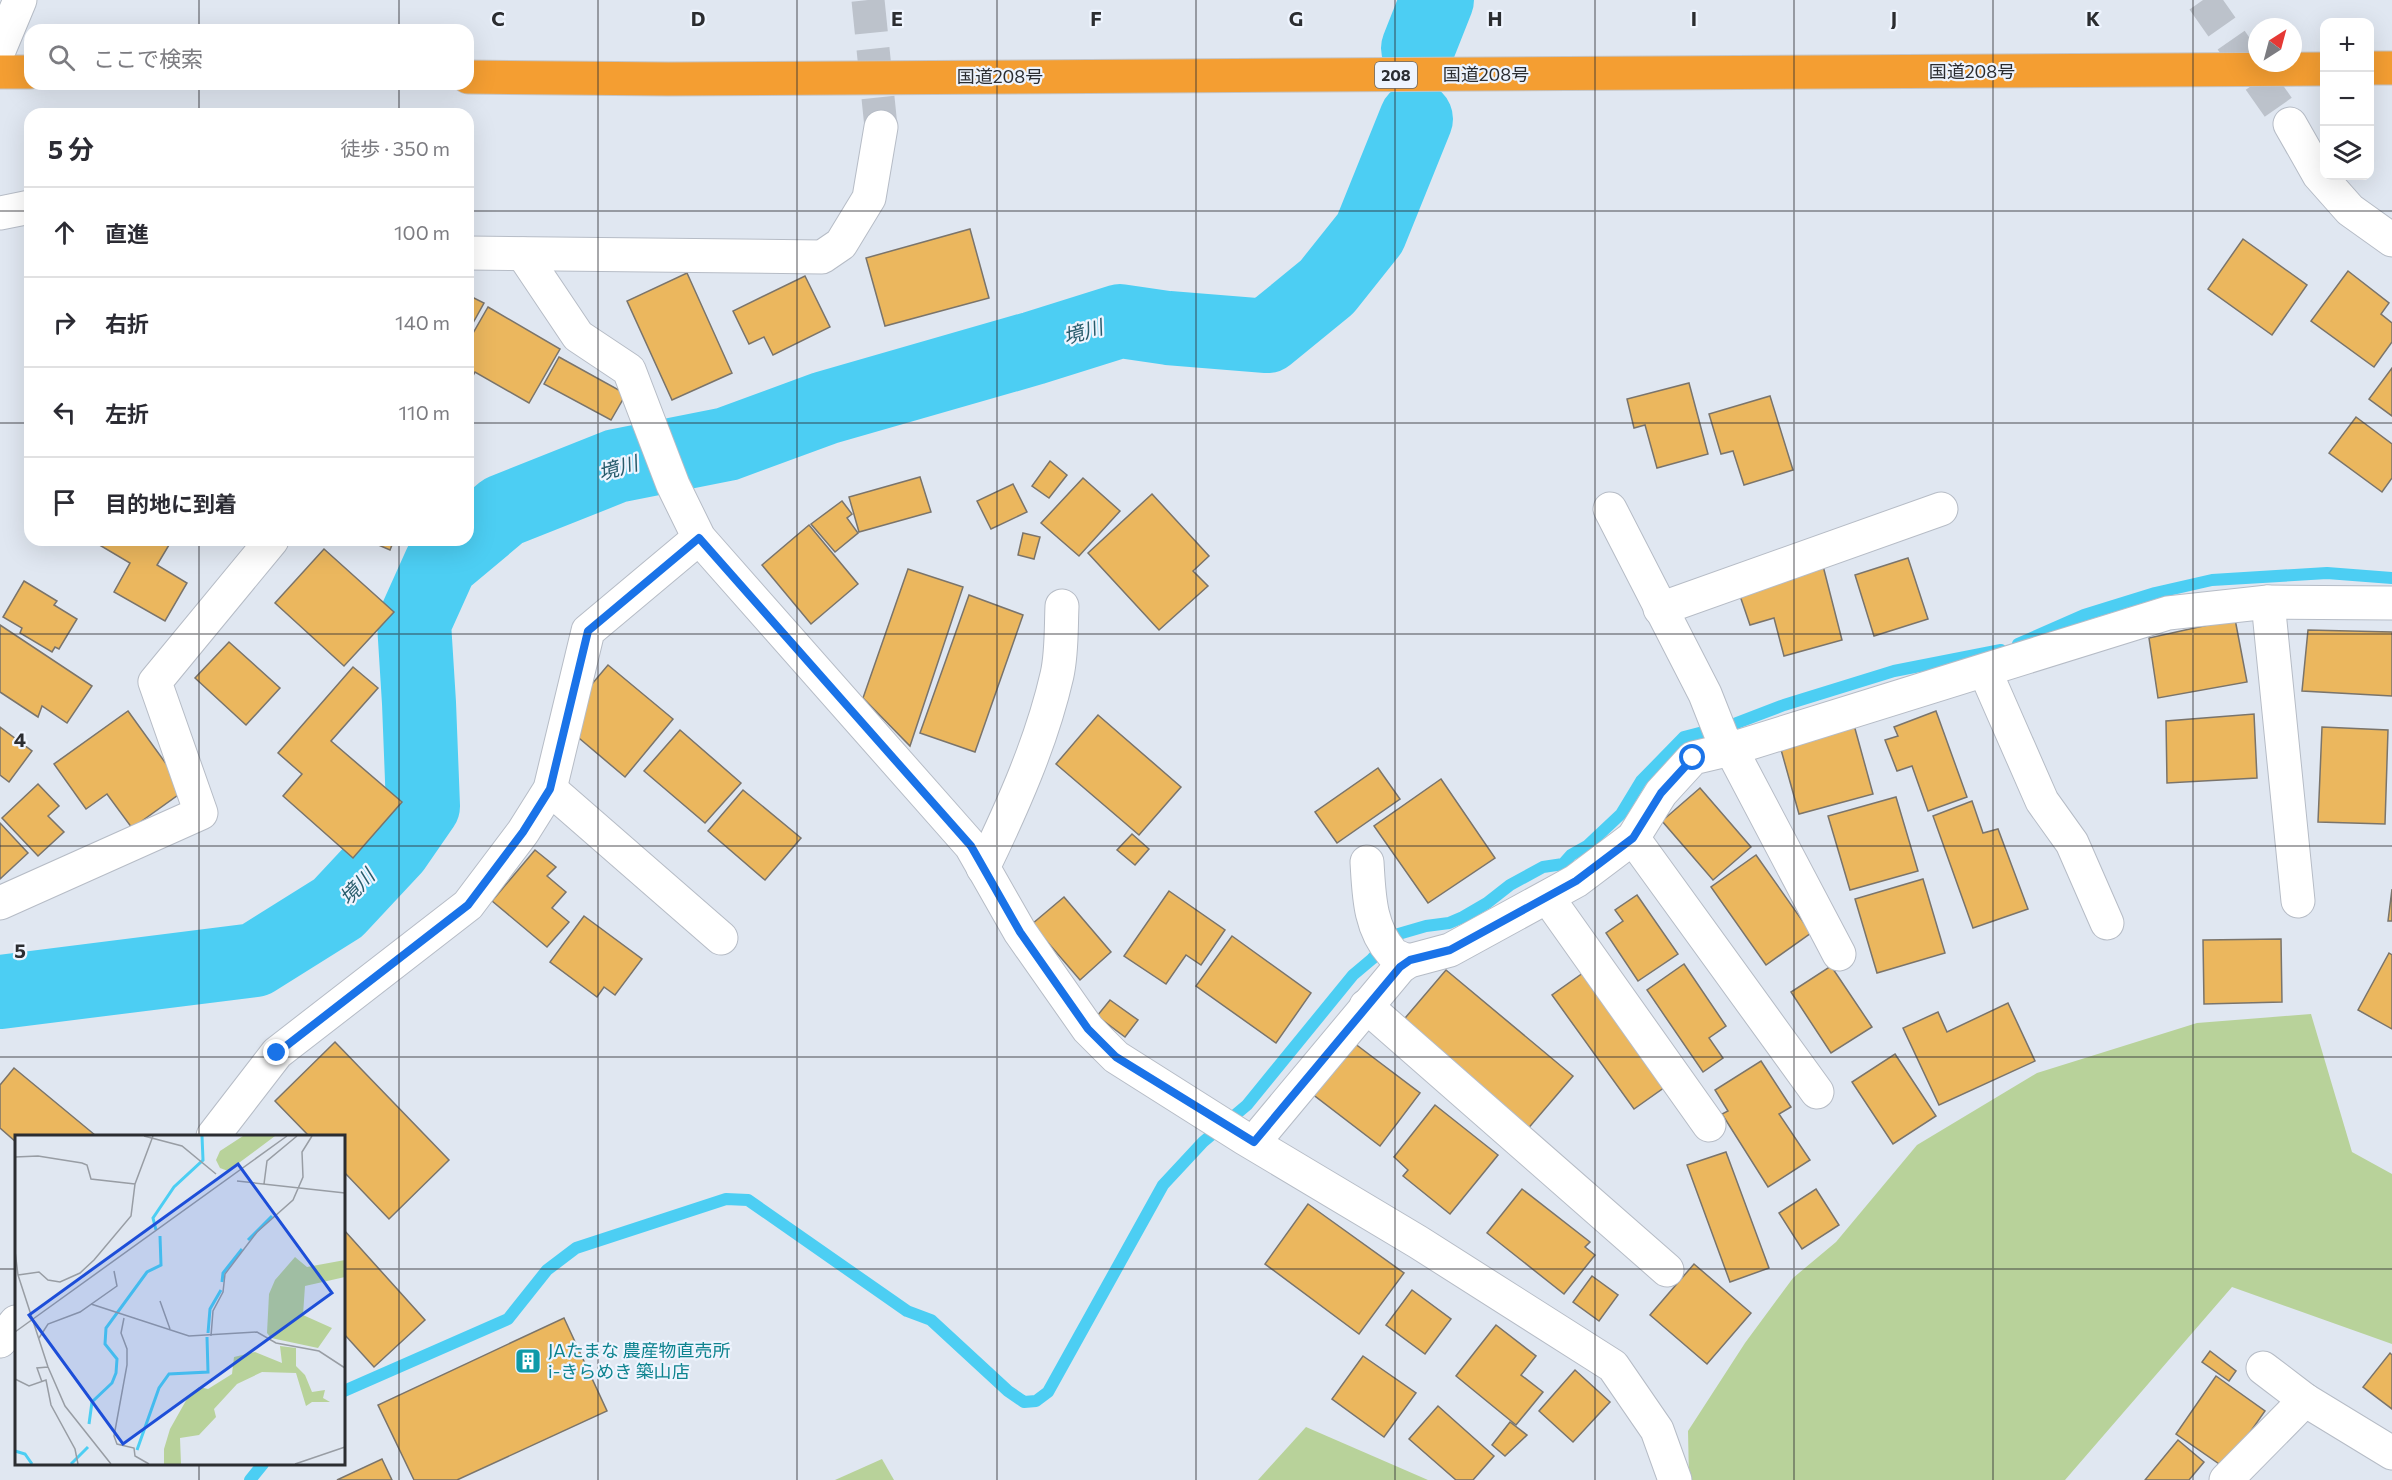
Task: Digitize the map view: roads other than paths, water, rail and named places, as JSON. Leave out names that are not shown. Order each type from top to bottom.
[{"type":"highway","points":[[2374,68],[2392,68]]},
{"type":"highway","name":"国道208号","points":[[474,77],[680,79],[2320,69]]},
{"type":"highway","points":[[0,72],[24,72]]},
{"type":"street","points":[[0,48],[20,0]]},
{"type":"street","points":[[2290,124],[2319,175],[2350,210],[2392,240]]},
{"type":"street","points":[[474,253],[822,257],[841,244],[870,198],[881,127]]},
{"type":"street","points":[[0,213],[24,208]]},
{"type":"street","points":[[523,254],[578,336],[629,370],[673,485],[699,538],[971,846],[1020,932],[1088,1029],[1116,1057],[1418,1242],[1613,1366],[1657,1430],[1676,1480]]},
{"type":"street","points":[[1610,509],[1705,694],[1727,743],[1839,954]]},
{"type":"street","points":[[1660,609],[1941,509]]},
{"type":"street","points":[[215,1135],[277,1053],[468,905],[523,832],[550,789],[588,631],[699,538]]},
{"type":"street","points":[[0,903],[201,813],[155,682],[267,546]]},
{"type":"street","points":[[1401,958],[1450,950],[1576,881],[1633,838],[1661,793],[1693,758],[1727,743],[1897,696],[2168,613],[2268,603],[2392,603]]},
{"type":"street","points":[[2268,603],[2298,901]]},
{"type":"street","points":[[983,868],[1002,828],[1040,733],[1058,672],[1062,606]]},
{"type":"street","points":[[1985,670],[2042,801],[2072,843],[2107,923]]},
{"type":"street","points":[[550,789],[722,938]]},
{"type":"street","points":[[1633,838],[1817,1092]]},
{"type":"street","points":[[1249,1140],[1400,967],[1401,958],[1373,920],[1367,862]]},
{"type":"street","points":[[1548,898],[1709,1125]]},
{"type":"street","points":[[1366,1006],[1667,1270]]},
{"type":"street","points":[[0,1341],[15,1323]]},
{"type":"street","points":[[2263,1368],[2305,1400],[2392,1453]]},
{"type":"street","points":[[2226,1480],[2305,1400]]},
{"type":"waterway","name":"境川","points":[[1418,48],[1437,0]]},
{"type":"waterway","name":"境川","points":[[474,535],[503,511],[616,466],[727,444],[825,408],[1120,321],[1168,328],[1267,336],[1327,287],[1370,233],[1416,119]]},
{"type":"waterway","name":"境川","points":[[0,992],[255,960],[338,908],[394,848],[423,806],[414,623],[441,563],[461,546]]},
{"type":"waterway","points":[[2018,644],[2084,615],[2155,593],[2212,580],[2327,573],[2392,578]]},
{"type":"waterway","points":[[345,1391],[508,1319],[547,1270],[576,1248],[726,1199],[748,1200],[907,1311],[931,1320],[1008,1391],[1024,1402],[1036,1401],[1048,1392],[1163,1185],[1203,1142],[1247,1105],[1353,975],[1395,935],[1426,926],[1449,923],[1487,903],[1510,885],[1543,867],[1563,864],[1571,855],[1587,846],[1621,814],[1641,781],[1684,737],[1734,724],[1784,705],[1894,671],[2001,650]]},
{"type":"waterway","points":[[250,1480],[262,1465]]},
{"type":"tunnel","points":[[868,0],[881,127]]},
{"type":"tunnel","points":[[2203,0],[2290,124]]},
{"type":"place","name":"JAたまな 農産物直売所 i-きらめき 築山店","points":[[528,1361]]}]
